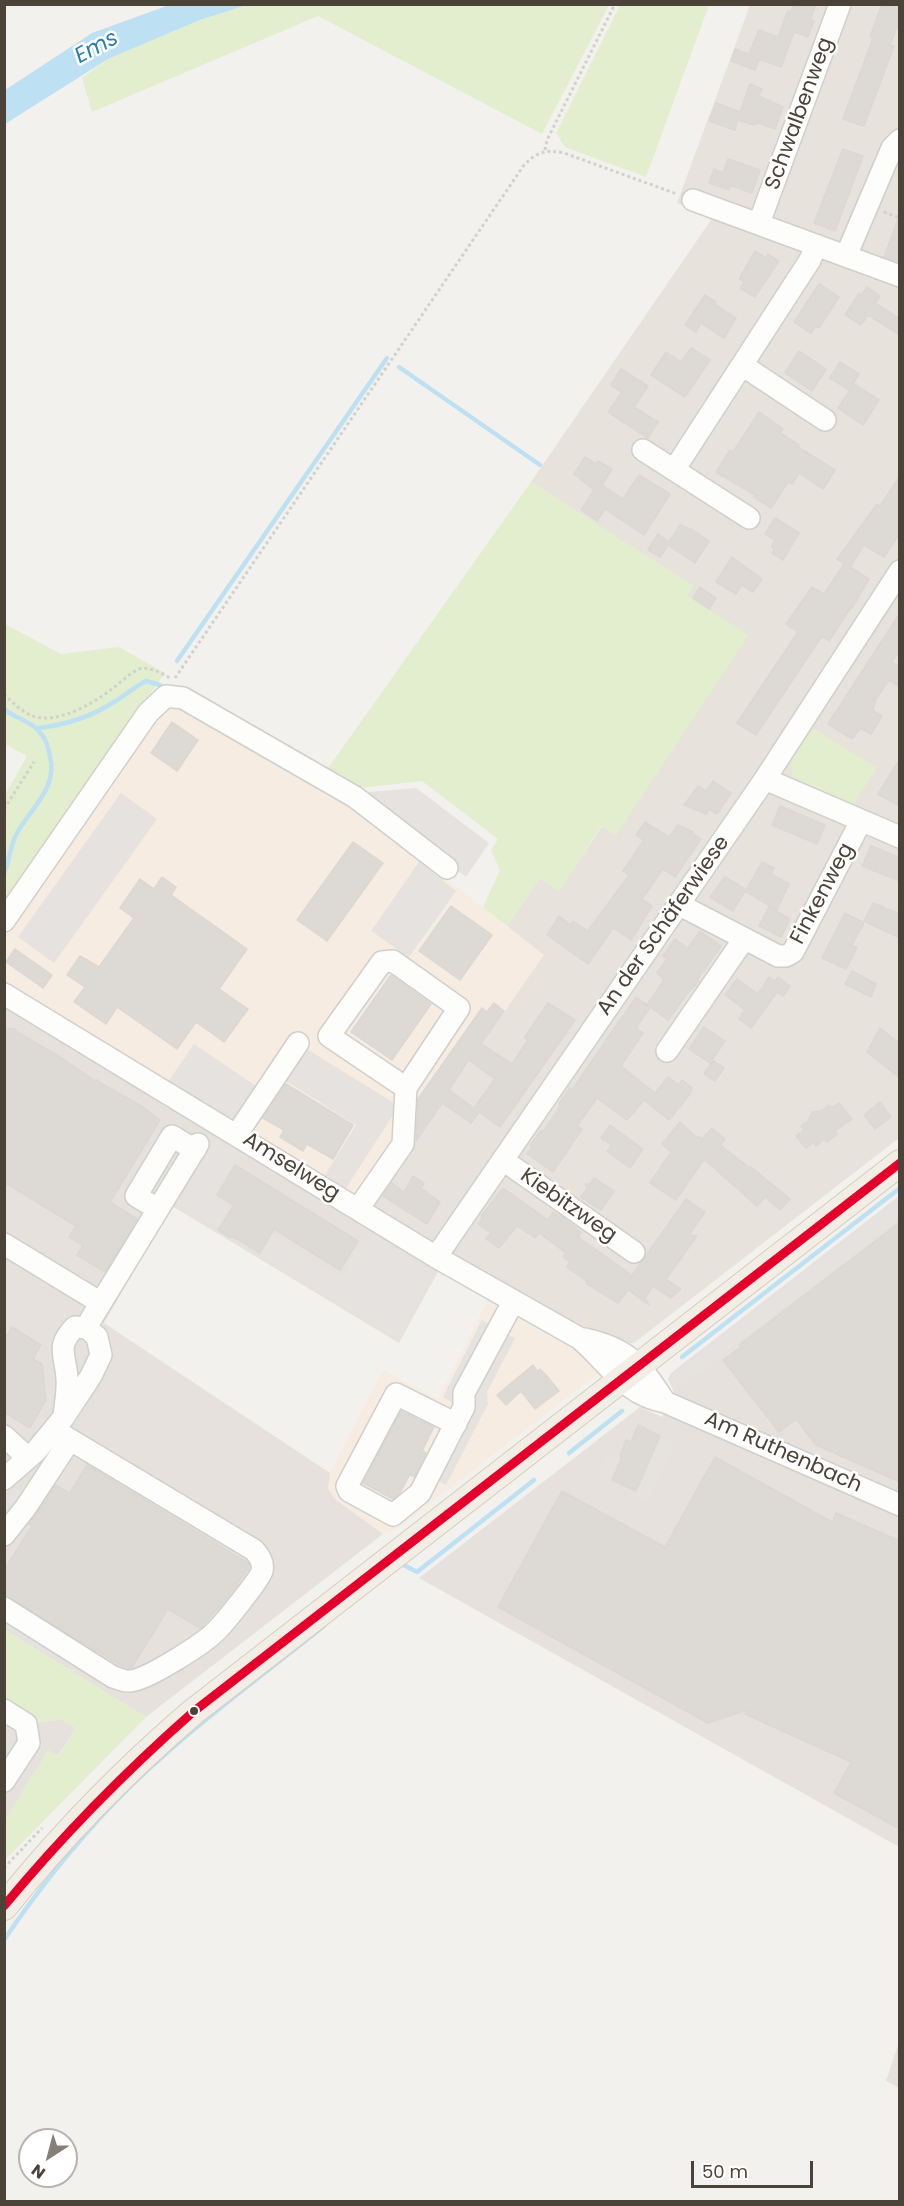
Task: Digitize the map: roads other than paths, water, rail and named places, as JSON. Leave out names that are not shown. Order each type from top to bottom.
[{"type":"main road","points":[[4,1907],[106,1791],[193,1712],[900,1163]]},
{"type":"street","name":"Schwalbenweg","points":[[759,223],[840,4]]},
{"type":"street","points":[[846,256],[892,148],[900,140]]},
{"type":"street","points":[[693,200],[900,276]]},
{"type":"street","points":[[674,470],[810,260],[816,245]]},
{"type":"street","points":[[742,365],[825,420]]},
{"type":"street","points":[[643,450],[749,518]]},
{"type":"street","name":"An der Schäferwiese","points":[[436,1257],[893,596],[900,571]]},
{"type":"street","points":[[4,921],[148,712],[166,696],[183,698],[355,796],[447,868]]},
{"type":"street","points":[[765,779],[900,837]]},
{"type":"street","name":"Finkenweg","points":[[678,904],[778,956],[786,956],[793,952],[861,821]]},
{"type":"street","points":[[667,1051],[744,939]]},
{"type":"street","points":[[358,1209],[403,1144],[406,1088],[459,1008],[393,961],[382,962],[329,1036],[406,1088]]},
{"type":"street","name":"Amselweg","points":[[4,994],[436,1257],[579,1338],[631,1373]]},
{"type":"street","points":[[237,1134],[298,1043]]},
{"type":"street","points":[[87,1328],[196,1147]]},
{"type":"street","name":"Kiebitzweg","points":[[503,1160],[634,1252]]},
{"type":"street","points":[[4,1244],[101,1303]]},
{"type":"street","points":[[456,1424],[396,1394],[347,1486],[349,1491],[393,1515],[420,1493],[456,1424],[464,1407],[464,1393],[513,1302]]},
{"type":"street","points":[[4,1479],[62,1429],[67,1379],[61,1352],[66,1336],[75,1327],[87,1328],[98,1337],[101,1355],[62,1429],[26,1507],[4,1535]]},
{"type":"street","name":"Am Ruthenbach","points":[[631,1373],[630,1388],[653,1400],[665,1402],[900,1504]]},
{"type":"street","points":[[4,1608],[113,1677],[129,1682],[169,1662],[215,1632],[256,1582],[262,1570],[261,1559],[254,1550],[62,1429]]},
{"type":"street","points":[[4,1436],[28,1458]]},
{"type":"street","points":[[4,1710],[26,1724],[28,1743],[4,1781]]},
{"type":"water","name":"Ems","points":[[169,5],[247,5],[200,20],[108,59],[5,124],[5,90],[92,33]]},
{"type":"waterway","points":[[177,661],[387,358]]},
{"type":"waterway","points":[[399,367],[540,465]]},
{"type":"waterway","points":[[38,728],[58,725],[87,716],[146,681],[160,685]]},
{"type":"waterway","points":[[4,709],[39,731],[47,746],[51,767],[47,788],[15,837],[4,873]]},
{"type":"waterway","points":[[682,1357],[900,1188]]},
{"type":"waterway","points":[[569,1453],[622,1411]]},
{"type":"waterway","points":[[401,1565],[417,1572],[534,1480]]},
{"type":"waterway","points":[[4,1940],[71,1851],[139,1778],[216,1711],[324,1626]]}]
